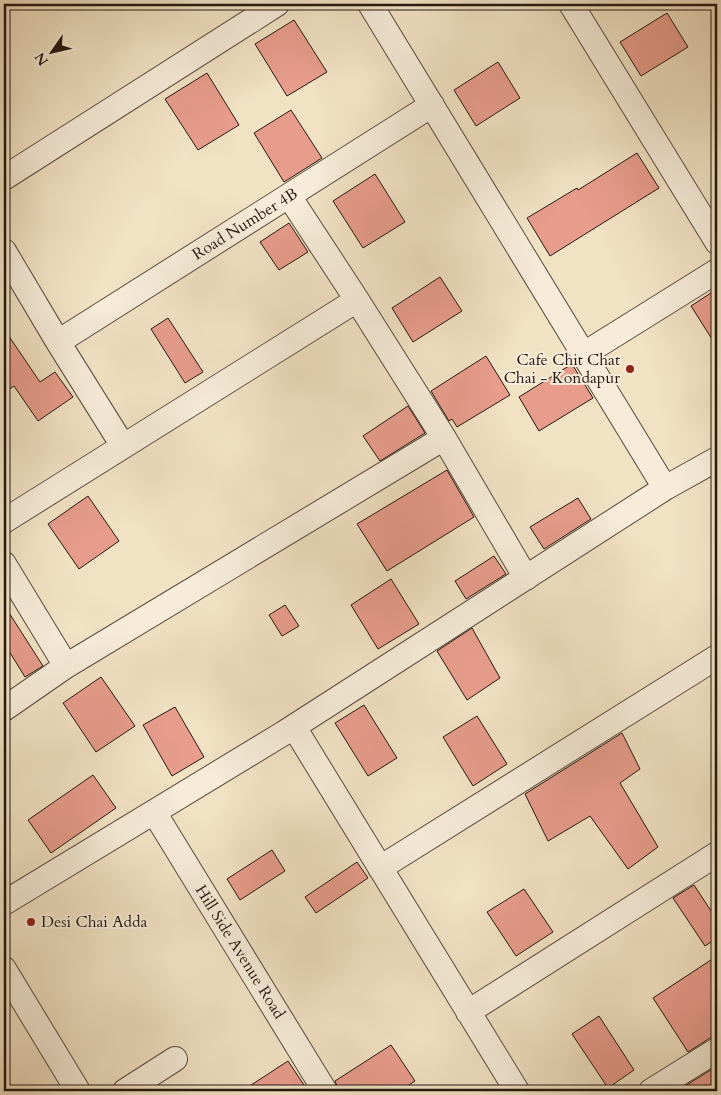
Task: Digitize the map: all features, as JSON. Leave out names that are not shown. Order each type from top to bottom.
[{"type":"street","points":[[4,178],[277,4]]},
{"type":"street","points":[[370,4],[665,488]]},
{"type":"street","points":[[571,4],[717,242]]},
{"type":"street","name":"Road Number 4B","points":[[58,342],[432,105]]},
{"type":"street","points":[[289,196],[444,438],[526,578]]},
{"type":"street","points":[[4,251],[123,446]]},
{"type":"street","points":[[584,354],[717,271]]},
{"type":"street","points":[[4,521],[357,300]]},
{"type":"street","points":[[4,709],[66,666],[444,438]]},
{"type":"street","points":[[4,902],[294,727],[665,488],[717,459]]},
{"type":"street","points":[[4,564],[66,666]]},
{"type":"street","points":[[380,868],[717,657]]},
{"type":"street","points":[[294,727],[517,1091]]},
{"type":"street","name":"Hill Side Avenue Road","points":[[154,812],[325,1091]]},
{"type":"street","points":[[468,1012],[717,854]]},
{"type":"street","points":[[4,969],[78,1091]]},
{"type":"street","points":[[651,1091],[717,1050]]},
{"type":"street","points":[[125,1091],[149,1085],[174,1059]]},
{"type":"building","points":[[667,13],[688,47],[641,76],[620,42]]},
{"type":"building","points":[[294,20],[327,72],[287,96],[255,44]]},
{"type":"building","points":[[498,62],[520,98],[476,126],[454,90]]},
{"type":"building","points":[[207,73],[239,125],[198,150],[165,99]]},
{"type":"building","points":[[291,110],[322,158],[284,182],[254,133]]},
{"type":"building","points":[[637,153],[659,188],[550,256],[527,218],[577,188],[578,190]]},
{"type":"building","points":[[375,174],[405,222],[363,248],[333,201]]},
{"type":"building","points":[[289,223],[308,252],[279,270],[260,242]]},
{"type":"building","points":[[440,277],[462,311],[413,342],[392,308]]},
{"type":"building","points":[[717,289],[717,347],[691,306]]},
{"type":"building","points":[[168,318],[203,372],[185,383],[151,329]]},
{"type":"building","points":[[4,329],[40,382],[55,372],[73,397],[38,421],[14,386],[4,393]]},
{"type":"building","points":[[486,356],[510,395],[457,427],[452,419],[449,421],[431,391]]},
{"type":"building","points":[[572,364],[593,398],[539,431],[519,397]]},
{"type":"building","points":[[408,406],[425,433],[380,461],[363,436]]},
{"type":"building","points":[[447,470],[474,517],[387,571],[357,524]]},
{"type":"building","points":[[88,496],[119,541],[79,569],[48,524]]},
{"type":"building","points":[[578,498],[591,519],[544,549],[530,527]]},
{"type":"building","points":[[494,556],[506,574],[466,599],[455,581]]},
{"type":"building","points":[[391,579],[419,624],[378,649],[351,605]]},
{"type":"building","points":[[4,605],[43,666],[25,677],[4,643]]},
{"type":"building","points":[[285,605],[299,626],[282,636],[269,615]]},
{"type":"building","points":[[472,628],[500,678],[467,700],[437,651]]},
{"type":"building","points":[[101,677],[135,726],[96,752],[63,703]]},
{"type":"building","points":[[364,705],[397,758],[368,776],[335,723]]},
{"type":"building","points":[[175,707],[204,757],[172,776],[143,725]]},
{"type":"building","points":[[477,716],[507,764],[473,786],[443,737]]},
{"type":"building","points":[[622,733],[640,769],[620,783],[658,847],[628,869],[590,816],[548,841],[525,794]]},
{"type":"building","points":[[93,775],[116,808],[51,853],[28,820]]},
{"type":"building","points":[[272,850],[285,871],[240,900],[227,879]]},
{"type":"building","points":[[357,862],[368,878],[316,913],[305,897]]},
{"type":"building","points":[[694,885],[717,920],[717,938],[705,946],[673,898]]},
{"type":"building","points":[[524,889],[553,932],[516,956],[487,912]]},
{"type":"building","points":[[717,956],[717,1036],[710,1038],[688,1052],[653,998]]},
{"type":"building","points":[[599,1016],[634,1070],[608,1088],[572,1034]]},
{"type":"building","points":[[391,1045],[415,1081],[400,1091],[339,1091],[335,1081]]},
{"type":"building","points":[[288,1061],[308,1091],[242,1091]]},
{"type":"building","points":[[717,1066],[717,1091],[677,1091]]},
{"type":"place","name":"Cafe Chit Chat Chai - Kondapur","points":[[630,369]]},
{"type":"place","name":"Desi Chai Adda","points":[[31,922]]}]
